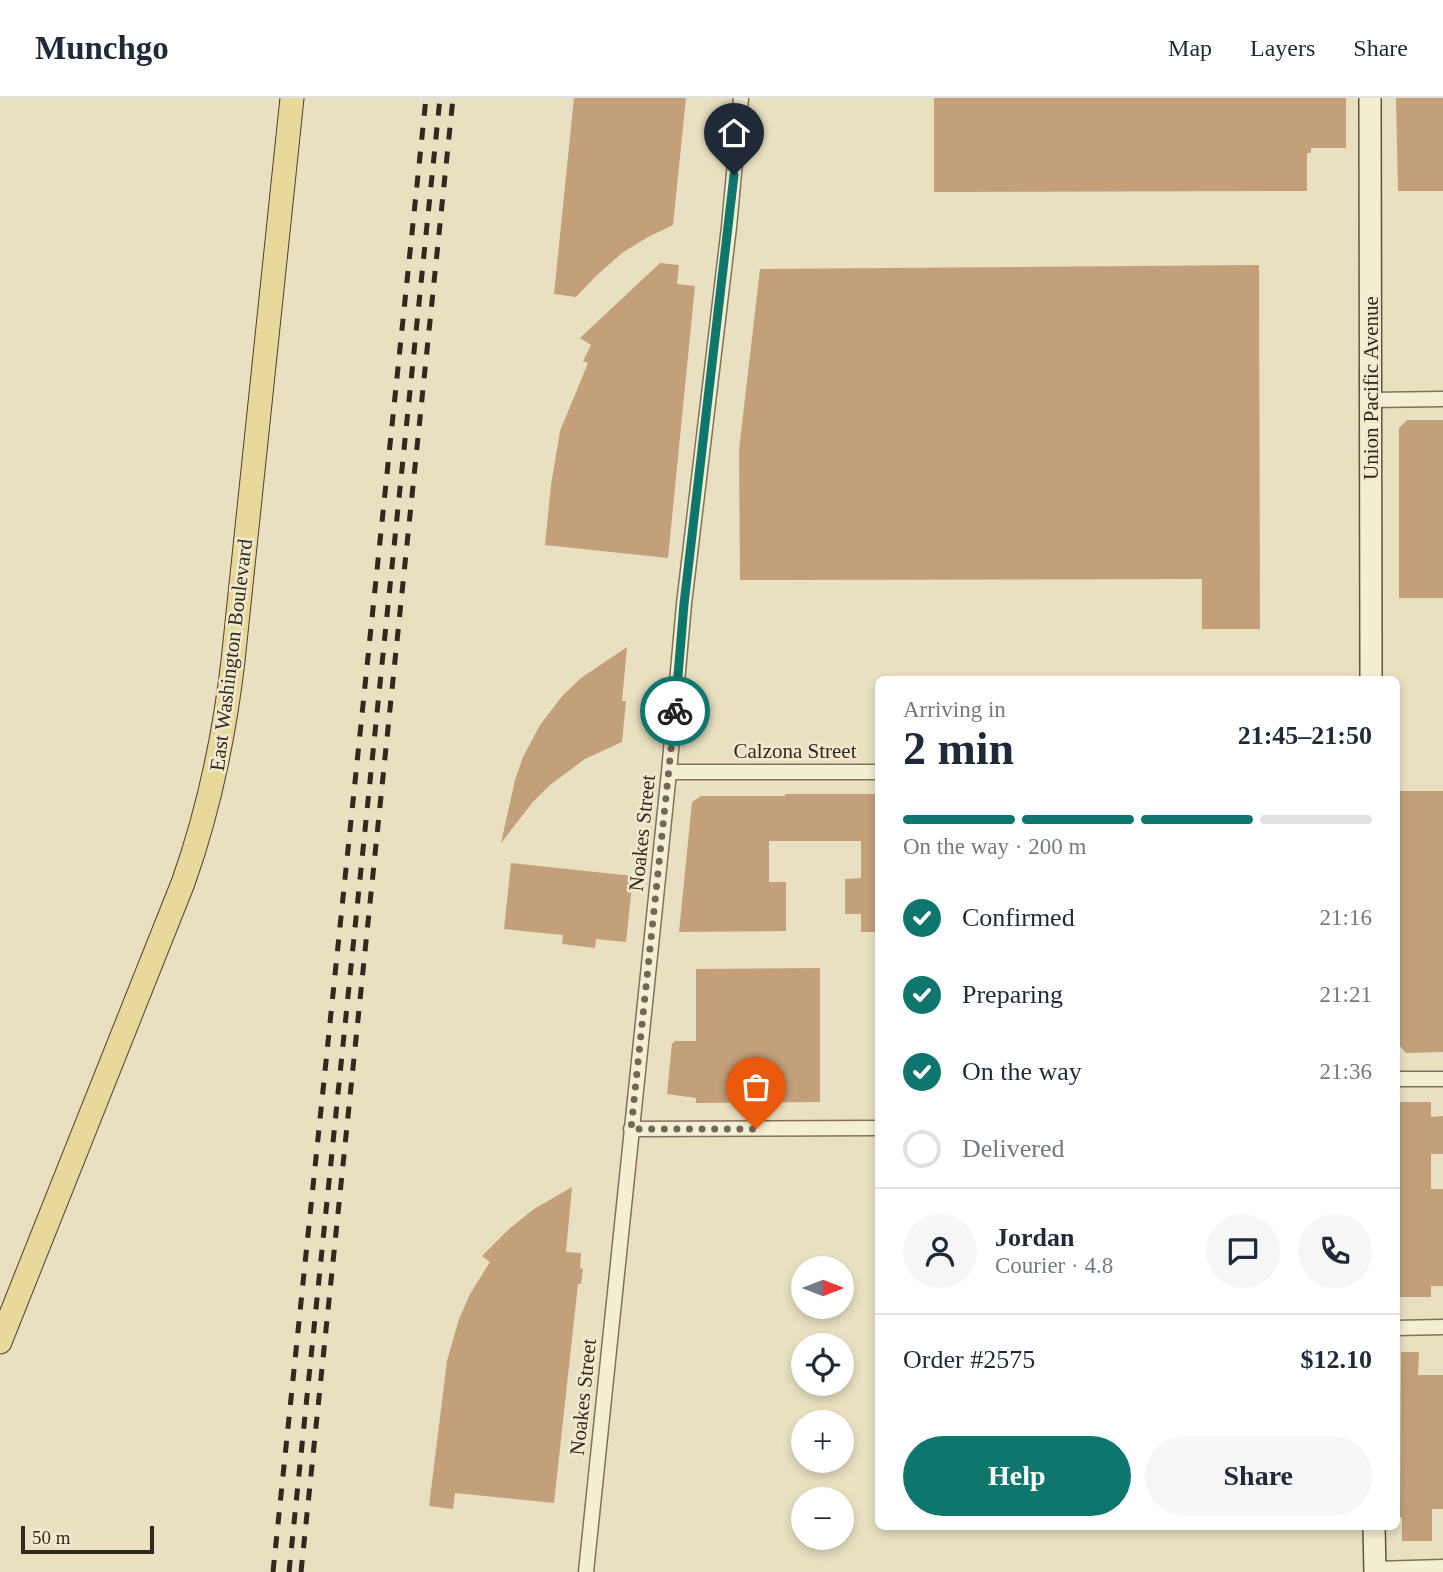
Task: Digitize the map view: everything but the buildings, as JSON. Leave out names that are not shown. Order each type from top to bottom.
[{"type":"main road","name":"East Washington Boulevard","points":[[0,1342],[183,883],[201,833],[215,779],[227,716],[292,98]]},
{"type":"street","name":"Noakes Street","points":[[586,1572],[684,604],[729,227],[741,98]]},
{"type":"street","name":"Union Pacific Avenue","points":[[1370,98],[1371,676]]},
{"type":"street","points":[[1371,400],[1443,399]]},
{"type":"street","name":"Calzona Street","points":[[669,772],[875,772]]},
{"type":"street","points":[[1400,1079],[1443,1079]]},
{"type":"street","points":[[631,1129],[875,1128]]},
{"type":"street","points":[[1400,1328],[1443,1327]]},
{"type":"street","points":[[1374,1530],[1374,1570],[1443,1567]]},
{"type":"railway","points":[[273,1572],[426,98]]},
{"type":"railway","points":[[289,1572],[440,98]]},
{"type":"railway","points":[[301,1572],[453,98]]},
{"type":"way so far","points":[[675,711],[631,1129],[756,1129]]},
{"type":"route","points":[[675,711],[684,604],[734,175]]}]
